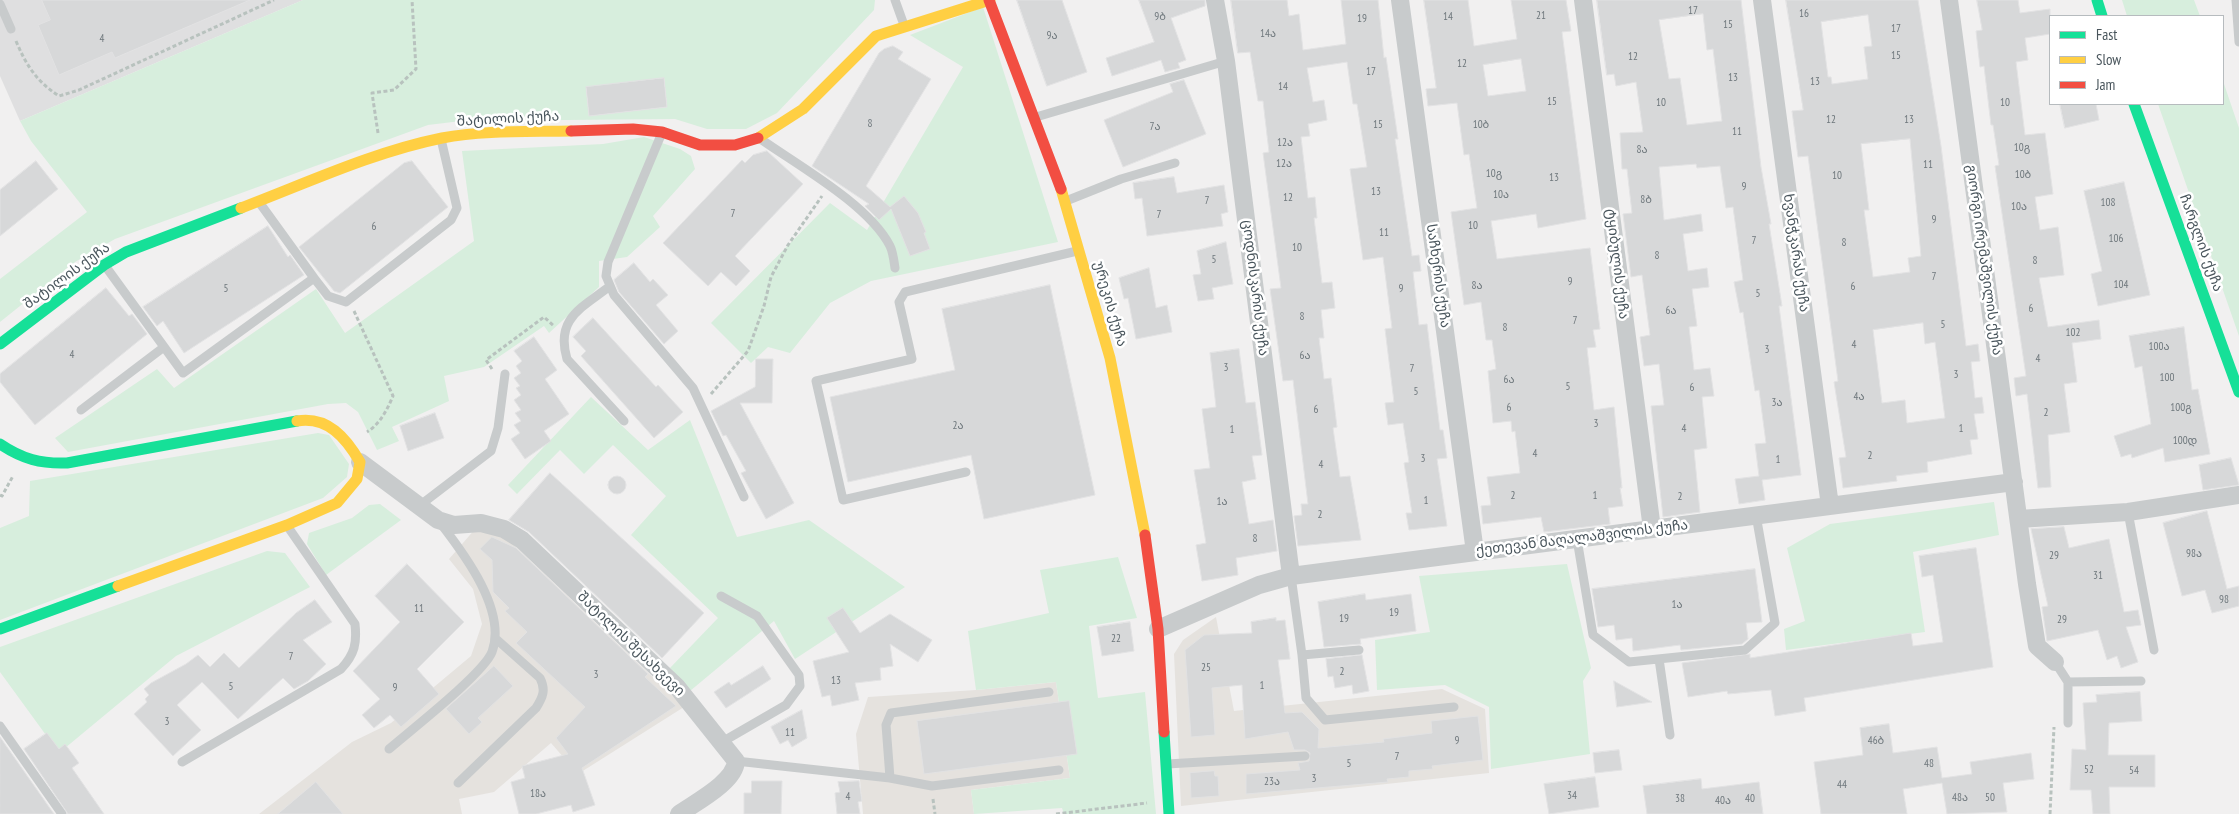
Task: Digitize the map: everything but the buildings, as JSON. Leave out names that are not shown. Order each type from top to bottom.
[{"type":"street","name":"შატილის ქუჩა","points":[[0,344],[104,265],[126,252],[381,155],[441,138],[468,134],[633,129],[662,132],[700,145],[734,145],[760,138],[804,109],[876,36],[989,0]]},
{"type":"street","name":"ურეკის ქუჩა","points":[[989,0],[1065,201],[1110,358],[1145,535],[1158,629],[1166,764],[1166,800],[1169,814]]},
{"type":"street","name":"ცოდნისკარის ქუჩა","points":[[1215,0],[1226,61],[1291,576]]},
{"type":"street","name":"საჩხერის ქუჩა","points":[[1400,0],[1475,552]]},
{"type":"street","name":"ტყიბულის ქუჩა","points":[[1583,0],[1652,529]]},
{"type":"street","name":"ხვანჭკარას ქუჩა","points":[[1762,0],[1830,506]]},
{"type":"street","name":"გიორგი ირემაშვილის ქუჩა","points":[[1949,0],[2037,646],[2055,662]]},
{"type":"street","points":[[2097,0],[2102,15]]},
{"type":"street","name":"ჩარგლის ქუჩა","points":[[2134,105],[2239,392]]},
{"type":"street","points":[[0,444],[17,457],[40,464],[66,463],[318,419],[346,438],[360,462],[356,479],[337,503],[286,525],[0,629]]},
{"type":"street","name":"შატილის შესახვევი","points":[[360,462],[438,520],[454,525],[481,523],[504,529],[522,540],[677,687],[736,761]]},
{"type":"street","name":"ქეთევან მაღალაშვილის ქუჩა","points":[[1158,629],[1259,585],[1291,576],[2014,482]]},
{"type":"street","points":[[2019,519],[2128,512],[2239,495]]},
{"type":"street","points":[[679,814],[727,780],[736,769],[736,761]]},
{"type":"lane","points":[[895,0],[904,26]]},
{"type":"lane","points":[[2236,0],[2239,42]]},
{"type":"lane","points":[[0,4],[11,29]]},
{"type":"lane","points":[[1034,118],[1226,61]]},
{"type":"lane","points":[[662,132],[608,262],[606,276],[614,295],[693,388],[744,497]]},
{"type":"lane","points":[[259,201],[328,296],[346,302],[451,220],[456,208],[441,138]]},
{"type":"lane","points":[[760,138],[829,187],[878,227],[890,247],[895,268]]},
{"type":"lane","points":[[1065,201],[1121,179],[1175,163]]},
{"type":"lane","points":[[966,472],[843,500],[816,381],[912,359],[899,302],[906,292],[1079,250]]},
{"type":"lane","points":[[104,265],[183,373],[314,278]]},
{"type":"lane","points":[[610,286],[575,313],[566,323],[563,336],[567,359],[624,421]]},
{"type":"lane","points":[[80,410],[164,347]]},
{"type":"lane","points":[[419,506],[491,451],[498,428],[505,374]]},
{"type":"lane","points":[[2128,512],[2154,650]]},
{"type":"lane","points":[[1578,539],[1593,635],[1629,662],[1745,650],[1775,623],[1756,515]]},
{"type":"lane","name":"შატილის შესახვევი","points":[[389,749],[478,671],[491,653],[495,638],[493,616],[485,592],[462,552],[438,520]]},
{"type":"lane","points":[[182,762],[342,669],[352,658],[357,643],[355,624],[286,525]]},
{"type":"lane","points":[[1291,576],[1306,698],[1325,720],[1454,707]]},
{"type":"lane","points":[[721,596],[758,616],[799,676],[800,686],[786,705],[722,742]]},
{"type":"lane","points":[[458,783],[536,708],[544,695],[544,686],[540,678],[495,638]]},
{"type":"lane","points":[[1302,655],[1359,650]]},
{"type":"lane","points":[[1659,659],[1670,735]]},
{"type":"lane","points":[[2055,662],[2068,682],[2068,723]]},
{"type":"lane","points":[[2068,682],[2141,681]]},
{"type":"lane","points":[[890,778],[886,726],[887,718],[891,713],[1049,692]]},
{"type":"lane","points":[[0,726],[62,814]]},
{"type":"lane","points":[[1166,764],[1306,756]]},
{"type":"lane","points":[[736,761],[890,778],[932,786],[1059,770]]},
{"type":"path","points":[[11,29],[32,73],[47,88],[59,96],[79,90],[274,0]]},
{"type":"path","points":[[381,155],[372,93],[394,90],[416,68],[412,0]]},
{"type":"path","points":[[701,403],[722,384],[748,352],[764,306],[771,277],[788,245],[829,187]]},
{"type":"path","points":[[346,438],[359,436],[374,428],[388,409],[393,396],[349,299]]},
{"type":"path","points":[[505,374],[493,371],[486,360],[544,317],[563,336]]},
{"type":"path","points":[[0,495],[2,496],[14,475]]},
{"type":"path","points":[[2050,814],[2054,718]]},
{"type":"path","points":[[1056,814],[1166,800]]},
{"type":"shaded area","points":[[0,0],[303,0],[20,121],[0,76]]},
{"type":"shaded area","points":[[476,528],[494,530],[515,546],[684,707],[578,774],[551,743],[494,792],[459,799],[462,814],[259,814],[352,742],[391,723],[471,656],[482,624],[473,589],[449,559]]},
{"type":"shaded area","points":[[1216,617],[1234,711],[1442,689],[1485,709],[1489,773],[1181,806],[1174,654],[1183,640]]},
{"type":"shaded area","points":[[1056,682],[1070,778],[971,790],[974,814],[863,814],[856,734],[868,697],[976,690]]},
{"type":"green space","points":[[303,0],[875,0],[874,10],[777,113],[746,129],[707,129],[675,119],[461,121],[428,125],[115,239],[75,262],[0,322],[0,279],[87,212],[31,141],[20,121]],"holes":[[[664,78],[667,107],[589,116],[586,88]]]},
{"type":"green space","points":[[2122,0],[2194,0],[2200,15],[2127,15]]},
{"type":"green space","points":[[983,7],[1058,242],[871,281],[830,303],[790,353],[768,347],[751,363],[711,323],[830,203],[867,230],[963,67],[910,35]]},
{"type":"green space","points":[[2224,84],[2239,128],[2239,336],[2158,105],[2224,105]]},
{"type":"green space","points":[[644,137],[680,149],[691,156],[695,169],[653,216],[660,227],[627,257],[599,261],[599,287],[549,333],[544,326],[484,367],[444,376],[449,401],[392,427],[399,441],[377,450],[358,412],[346,403],[328,404],[68,452],[55,438],[157,369],[174,388],[316,289],[345,333],[474,241],[462,151],[603,144]]},
{"type":"green space","points":[[591,397],[648,450],[690,420],[737,537],[809,520],[905,587],[795,659],[774,621],[690,691],[670,668],[718,618],[631,535],[666,496],[613,445],[584,474],[560,450],[517,494],[508,485]]},
{"type":"green space","points":[[318,433],[329,435],[349,464],[347,477],[323,498],[0,620],[0,528],[29,516],[30,481]]},
{"type":"green space","points":[[1994,502],[1999,535],[1913,552],[1925,632],[1786,650],[1784,629],[1805,621],[1787,548],[1830,524]]},
{"type":"green space","points":[[380,504],[401,520],[326,575],[307,544],[309,533],[352,518],[369,505]]},
{"type":"green space","points":[[267,551],[285,553],[310,587],[176,656],[59,753],[0,672],[0,647]]},
{"type":"green space","points":[[1118,557],[1137,618],[1089,626],[1098,698],[1145,692],[1156,814],[1064,814],[1062,808],[974,814],[971,790],[1070,778],[1056,682],[976,690],[968,631],[1049,613],[1040,570]]},
{"type":"green space","points":[[1567,564],[1591,668],[1583,681],[1590,754],[1491,769],[1489,707],[1445,685],[1377,690],[1375,640],[1430,632],[1419,576]]},
{"type":"traffic: fast","points":[[2097,0],[2102,15]]},
{"type":"traffic: fast","points":[[2134,105],[2239,392]]},
{"type":"traffic: fast","points":[[0,344],[104,265],[126,252],[241,208]]},
{"type":"traffic: fast","points":[[0,444],[24,457],[49,463],[67,463],[297,421]]},
{"type":"traffic: fast","points":[[0,629],[118,586]]},
{"type":"traffic: fast","points":[[1164,732],[1169,814]]},
{"type":"traffic: slow","points":[[758,138],[803,109],[876,36],[990,0]]},
{"type":"traffic: slow","points":[[241,208],[340,169],[416,144],[458,135],[571,131]]},
{"type":"traffic: slow","points":[[1061,189],[1110,358],[1145,535]]},
{"type":"traffic: slow","points":[[118,586],[287,525],[337,503],[357,479],[360,462],[342,437],[327,425],[308,420],[297,421]]},
{"type":"traffic: jam","points":[[989,0],[1061,189]]},
{"type":"traffic: jam","points":[[571,131],[633,129],[662,132],[700,145],[735,145],[758,138]]},
{"type":"traffic: jam","points":[[1145,535],[1158,629],[1164,732]]}]
